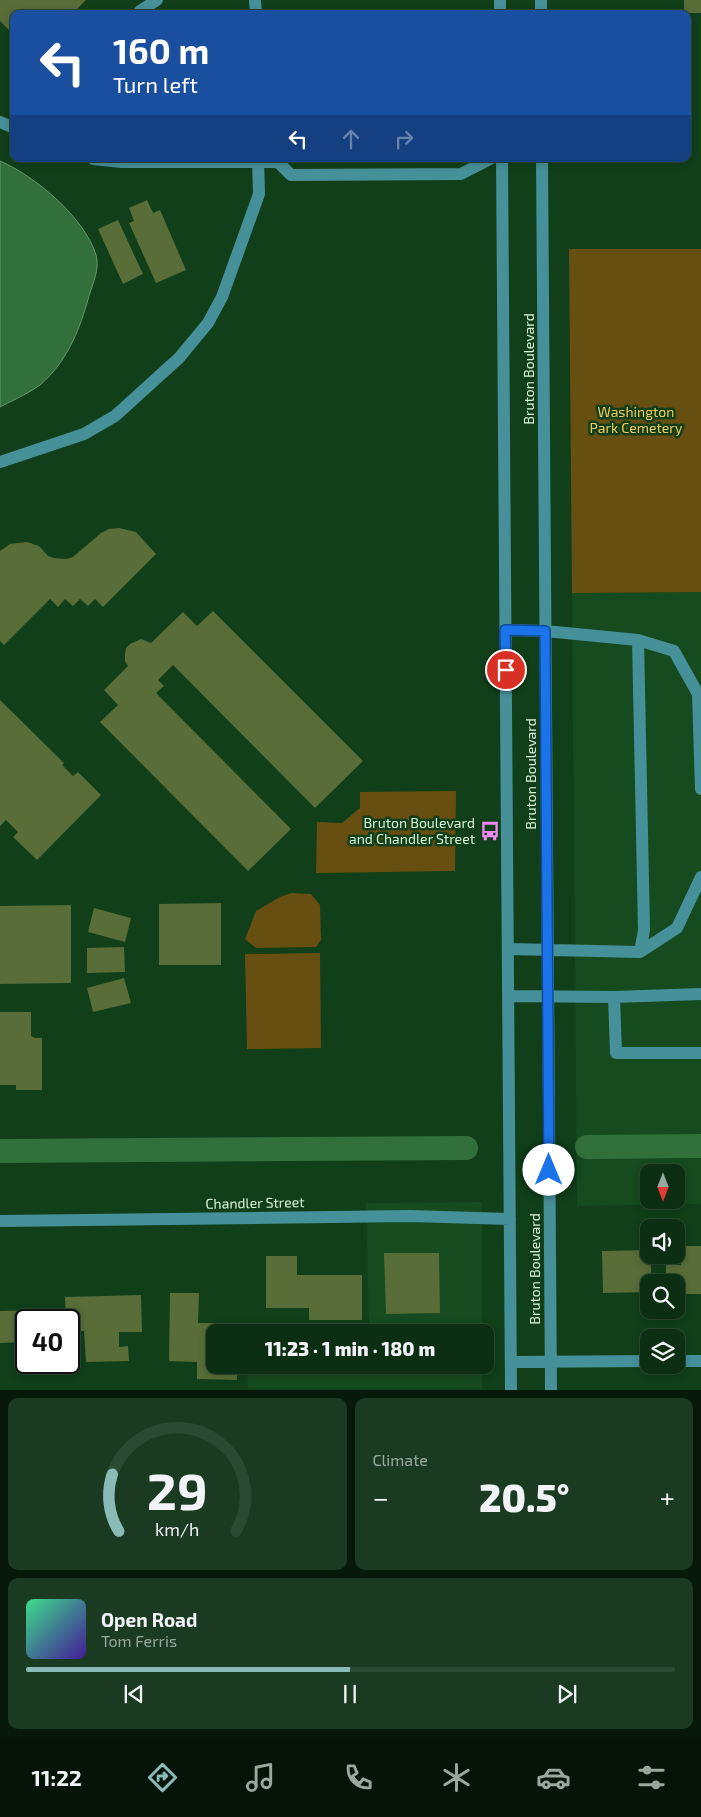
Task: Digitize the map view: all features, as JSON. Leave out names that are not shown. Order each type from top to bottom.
[{"type":"street","points":[[142,10],[157,0]]},
{"type":"street","points":[[0,462],[84,434],[115,416],[179,358],[208,322],[222,297],[259,194],[258,162]]},
{"type":"street","points":[[281,162],[291,175],[461,174],[484,162]]},
{"type":"street","name":"Bruton Boulevard","points":[[502,162],[511,1390]]},
{"type":"street","name":"Bruton Boulevard","points":[[542,162],[551,1390]]},
{"type":"street","points":[[505,630],[545,631],[638,640],[674,651],[698,694],[701,789]]},
{"type":"street","points":[[638,640],[644,930],[640,952]]},
{"type":"street","points":[[508,949],[640,952],[677,928],[701,876]]},
{"type":"street","points":[[508,996],[614,997],[701,994]]},
{"type":"street","points":[[614,997],[616,1053],[701,1053]]},
{"type":"street","name":"Chandler Street","points":[[0,1221],[410,1216],[510,1220]]},
{"type":"street","points":[[685,1361],[701,1361]]},
{"type":"street","points":[[511,1362],[640,1362]]},
{"type":"shaded area","points":[[0,161],[14,168],[43,188],[70,213],[90,241],[96,255],[97,270],[77,333],[58,366],[40,385],[0,407]]},
{"type":"shaded area","points":[[701,592],[701,1204],[685,1204],[685,1164],[640,1164],[640,1205],[577,1206],[572,593]]},
{"type":"shaded area","points":[[482,1202],[482,1324],[369,1324],[366,1203]]},
{"type":"shaded area","points":[[247,1374],[482,1374],[482,1389],[248,1389]]},
{"type":"green space","name":"Washington Park Cemetery","points":[[569,249],[701,249],[701,592],[572,593]]},
{"type":"green space","points":[[456,791],[455,871],[316,873],[317,822],[342,823],[360,808],[360,792]]},
{"type":"green space","points":[[291,893],[311,894],[320,905],[321,940],[316,947],[256,948],[245,939],[256,911]]},
{"type":"green space","points":[[320,953],[321,1048],[247,1049],[245,954]]},
{"type":"building","points":[[0,0],[86,0],[76,10],[10,10],[10,31],[0,21]]},
{"type":"building","points":[[684,0],[701,0],[701,13],[691,13],[691,10],[684,10]]},
{"type":"building","points":[[147,200],[153,213],[160,210],[186,270],[156,283],[129,223],[134,221],[129,208]]},
{"type":"building","points":[[118,220],[143,274],[123,284],[98,229]]},
{"type":"building","points":[[119,528],[136,532],[156,554],[103,607],[95,599],[88,606],[80,599],[73,606],[65,599],[58,607],[50,599],[4,645],[0,641],[0,551],[10,544],[27,542],[39,546],[48,556],[66,559],[73,557],[101,533],[109,529]]},
{"type":"building","points":[[213,611],[363,761],[315,808],[173,665],[158,680],[164,686],[156,693],[291,829],[248,871],[100,722],[118,705],[104,690],[128,666],[125,661],[125,654],[126,648],[130,644],[141,639],[151,643],[183,612],[197,626]]},
{"type":"building","points":[[0,700],[64,763],[62,765],[73,776],[78,772],[101,795],[37,860],[13,837],[18,832],[6,820],[0,826]]},
{"type":"building","points":[[221,903],[221,965],[159,965],[159,904]]},
{"type":"building","points":[[71,905],[71,983],[0,984],[0,906]]},
{"type":"building","points":[[94,908],[131,918],[125,942],[88,932]]},
{"type":"building","points":[[124,947],[125,972],[87,973],[87,948]]},
{"type":"building","points":[[124,978],[131,1003],[93,1012],[87,988]]},
{"type":"building","points":[[0,1012],[31,1012],[31,1036],[42,1038],[42,1090],[16,1090],[16,1085],[0,1085]]},
{"type":"building","points":[[685,1246],[701,1246],[701,1294],[685,1294],[685,1274],[666,1274],[666,1265],[685,1264]]},
{"type":"building","points":[[640,1250],[640,1264],[651,1264],[651,1274],[640,1274],[640,1292],[603,1293],[602,1251]]},
{"type":"building","points":[[384,1253],[439,1253],[440,1313],[386,1314]]},
{"type":"building","points":[[266,1256],[297,1256],[297,1275],[362,1275],[362,1320],[309,1320],[309,1308],[266,1308]]},
{"type":"building","points":[[170,1293],[199,1293],[198,1323],[238,1323],[206,1324],[206,1374],[237,1374],[237,1380],[197,1379],[197,1362],[169,1361]]},
{"type":"building","points":[[141,1295],[142,1332],[119,1332],[119,1347],[128,1346],[129,1361],[86,1362],[84,1331],[80,1331],[80,1309],[66,1309],[65,1297]]},
{"type":"building","points":[[0,1311],[15,1311],[15,1342],[0,1343]]},
{"type":"waterway","points":[[587,1147],[701,1146]]},
{"type":"waterway","points":[[0,1151],[466,1148]]},
{"type":"place","name":"Bruton Boulevard and Chandler Street","points":[[490,831]]},
{"type":"route","points":[[506,670],[505,630],[545,631],[549,1170]]}]
